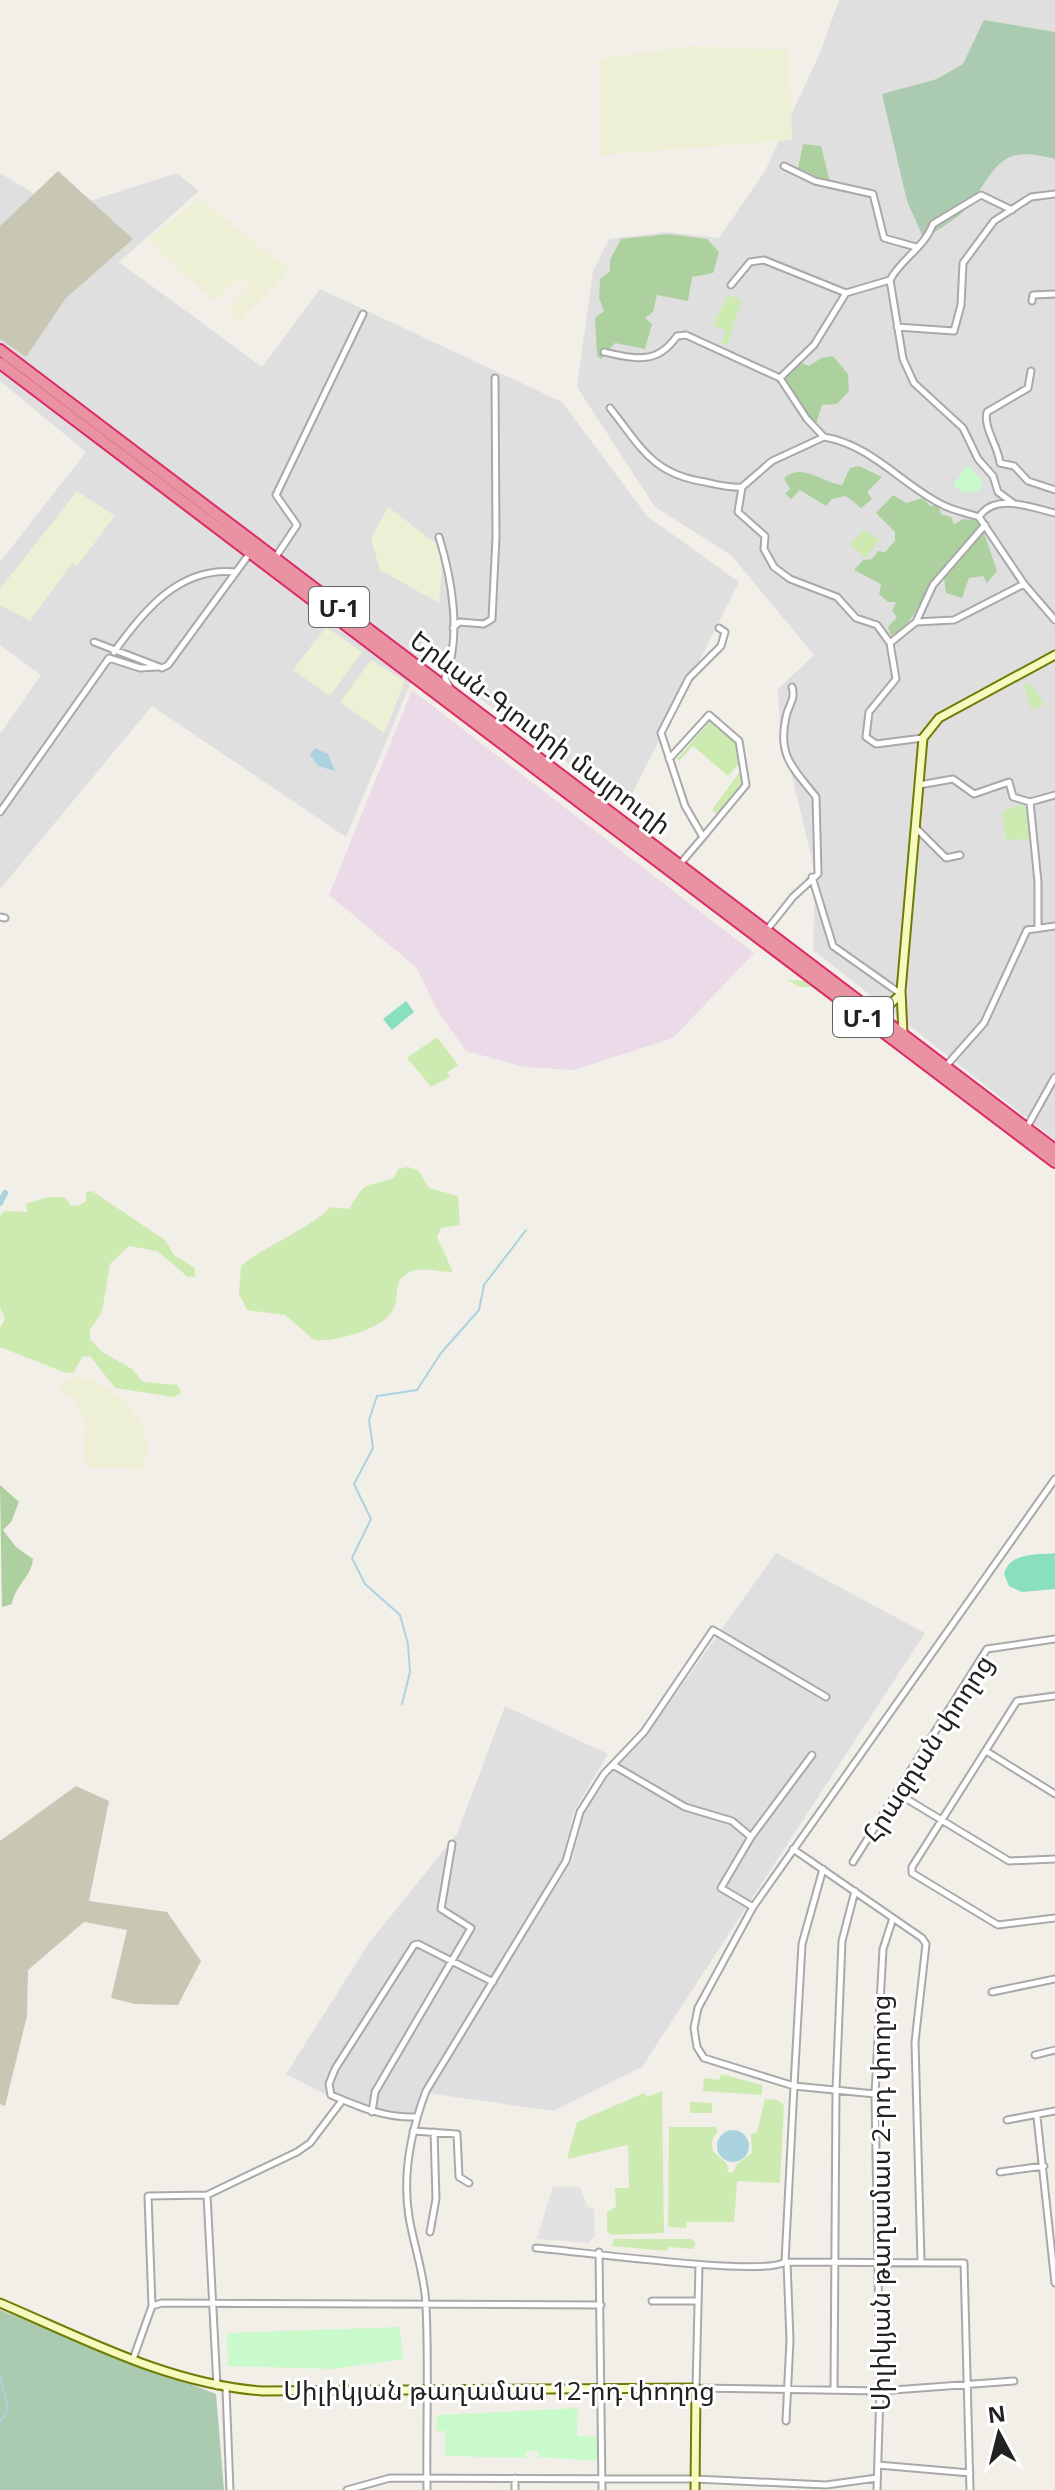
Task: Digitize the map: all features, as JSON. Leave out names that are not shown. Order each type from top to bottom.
[{"type":"highway","name":"Երևան-Գյումրի մայրուղի","points":[[0,350],[250,553],[766,931],[1055,1150]]},
{"type":"highway","name":"Երևան-Գյումրի մայրուղի","points":[[0,363],[274,558],[1055,1162]]},
{"type":"main road","points":[[903,1034],[901,994],[923,738],[939,718],[1055,655]]},
{"type":"main road","points":[[873,1012],[886,1008],[901,994]]},
{"type":"main road","name":"Սիլիկյան թաղամաս 12-րդ փողոց","points":[[0,2303],[133,2359],[222,2388],[696,2388]]},
{"type":"main road","points":[[695,2490],[696,2388]]},
{"type":"street","points":[[784,166],[815,181],[873,194],[884,238],[917,247]]},
{"type":"street","points":[[897,327],[954,331],[961,305],[963,263],[994,221],[1031,197],[1055,194]]},
{"type":"street","points":[[1012,210],[981,195],[933,224],[890,280],[903,359],[914,383],[963,428],[978,459],[993,476],[998,492],[1013,503],[1055,513]]},
{"type":"street","points":[[731,285],[750,262],[772,260],[846,293],[890,280]]},
{"type":"street","points":[[780,378],[814,345],[846,293]]},
{"type":"street","points":[[1032,301],[1033,295],[1055,294]]},
{"type":"street","points":[[274,558],[297,525],[276,495],[363,314]]},
{"type":"street","points":[[604,352],[646,360],[661,355],[677,336],[686,335],[780,378],[807,419],[824,437]]},
{"type":"street","points":[[1031,371],[1028,388],[992,407],[987,412],[986,424],[998,446],[1000,463],[1014,466],[1028,481],[1055,490]]},
{"type":"street","points":[[453,628],[459,622],[484,624],[492,619],[496,537],[495,378]]},
{"type":"street","points":[[610,408],[640,449],[667,473],[728,489],[742,487],[772,461],[824,437],[837,439],[895,469],[943,505],[979,517],[1024,584],[1055,620]]},
{"type":"street","points":[[742,487],[738,512],[765,536],[764,549],[774,567],[790,579],[837,597],[856,618],[877,625],[890,643],[896,679],[869,712],[866,737],[876,744],[923,738]]},
{"type":"street","points":[[979,517],[989,508],[1013,503]]},
{"type":"street","points":[[890,643],[916,622],[933,585],[985,525]]},
{"type":"street","points":[[439,537],[447,564],[453,628],[450,665],[445,678],[452,693]]},
{"type":"street","points":[[0,812],[109,658],[140,668],[168,665],[250,553]]},
{"type":"street","points":[[114,652],[174,585],[213,569],[237,572]]},
{"type":"street","points":[[916,622],[954,620],[1024,584]]},
{"type":"street","points":[[703,837],[685,806],[661,733],[689,678],[721,646],[725,632],[719,628]]},
{"type":"street","points":[[94,642],[157,667]]},
{"type":"street","points":[[766,931],[812,876],[818,874],[817,802],[788,761],[784,729],[786,713],[794,699],[792,687]]},
{"type":"street","points":[[669,759],[709,715],[739,741],[746,785],[676,867]]},
{"type":"street","points":[[919,785],[953,779],[974,794],[1009,782],[1013,797],[1030,802],[1055,795]]},
{"type":"street","points":[[1030,802],[1038,882],[1038,928]]},
{"type":"street","points":[[915,828],[946,858],[960,855]]},
{"type":"street","points":[[812,876],[833,946],[901,994]]},
{"type":"street","points":[[946,1067],[984,1023],[1027,930],[1055,926]]},
{"type":"street","points":[[1026,1128],[1055,1077]]},
{"type":"street","points":[[875,2094],[794,2086],[711,2063],[697,2047],[694,2028],[698,2008],[753,1907],[1055,1479]]},
{"type":"street","points":[[427,2490],[426,2305],[420,2257],[408,2215],[408,2153],[426,2091],[566,1861],[580,1812],[613,1765],[644,1732],[713,1630],[826,1697]]},
{"type":"street","name":"Հրազդան փողոց","points":[[853,1862],[987,1649],[1055,1639]]},
{"type":"street","points":[[1055,1696],[1017,1701],[912,1867],[912,1873],[998,1925],[1055,1918]]},
{"type":"street","points":[[986,1751],[1055,1794]]},
{"type":"street","points":[[753,1907],[721,1888],[751,1837],[812,1755]]},
{"type":"street","points":[[613,1765],[685,1807],[732,1821],[751,1837]]},
{"type":"street","points":[[897,1793],[1009,1861],[1055,1859]]},
{"type":"street","points":[[372,2113],[375,2092],[471,1928],[441,1909],[452,1844]]},
{"type":"street","points":[[793,1849],[926,1944],[915,2042],[921,2261]]},
{"type":"street","points":[[786,2421],[790,2340],[786,2262],[802,1944],[823,1869]]},
{"type":"street","points":[[834,2390],[836,2090],[842,1941],[855,1891]]},
{"type":"street","name":"Սիլիկյան թաղամաս 2-րդ փողոց","points":[[877,2490],[880,2391],[875,2094],[883,1949],[893,1918]]},
{"type":"street","points":[[416,2117],[372,2113],[331,2095],[329,2084],[335,2069],[414,1945],[418,1944],[493,1982]]},
{"type":"street","points":[[992,1992],[1055,1979]]},
{"type":"street","points":[[1035,2055],[1055,2050]]},
{"type":"street","points":[[133,2359],[152,2306],[148,2196],[207,2195],[297,2152],[310,2143],[341,2102]]},
{"type":"street","points":[[1007,2120],[1037,2117],[1055,2111]]},
{"type":"street","points":[[1037,2117],[1055,2283]]},
{"type":"street","points":[[413,2131],[457,2134],[459,2177],[469,2183]]},
{"type":"street","points":[[430,2232],[436,2199],[434,2132]]},
{"type":"street","points":[[1000,2172],[1044,2166]]},
{"type":"street","points":[[207,2195],[212,2303],[230,2490]]},
{"type":"street","points":[[536,2248],[599,2252],[699,2265],[766,2268],[786,2262],[964,2263],[970,2386],[970,2490]]},
{"type":"street","points":[[599,2252],[602,2490]]},
{"type":"street","points":[[696,2388],[699,2265]]},
{"type":"street","points":[[652,2301],[698,2301]]},
{"type":"street","points":[[152,2306],[212,2303],[601,2305]]},
{"type":"street","name":"Սիլիկյան թաղամաս 12-րդ փողոց","points":[[696,2388],[880,2391],[1014,2381]]},
{"type":"street","points":[[878,2465],[970,2473]]},
{"type":"street","points":[[347,2490],[390,2478],[602,2477],[826,2485],[877,2478]]},
{"type":"street","points":[[515,2478],[515,2490]]},
{"type":"shaded area","points":[[839,0],[1055,0],[1055,1140],[813,950],[815,872],[780,726],[778,689],[814,655],[731,555],[655,507],[577,387],[593,271],[609,239],[667,232],[719,238],[765,171],[820,53]]},
{"type":"shaded area","points":[[688,46],[789,50],[792,140],[601,155],[601,59]]},
{"type":"shaded area","points":[[58,171],[133,239],[66,298],[26,357],[0,339],[0,226]]},
{"type":"shaded area","points":[[0,173],[61,210],[177,173],[199,191],[119,262],[262,367],[320,289],[562,402],[647,516],[739,582],[626,806],[422,656],[346,837],[152,706],[0,889],[0,734],[41,675],[0,645],[0,562],[86,452],[0,381]]},
{"type":"shaded area","points":[[199,198],[290,271],[238,322],[228,310],[250,288],[241,277],[214,301],[148,240]]},
{"type":"shaded area","points":[[77,491],[115,516],[77,566],[72,563],[30,621],[0,605],[0,589]]},
{"type":"shaded area","points":[[388,507],[438,545],[442,566],[439,603],[380,570],[371,538]]},
{"type":"shaded area","points":[[326,627],[362,652],[330,696],[293,670]]},
{"type":"shaded area","points":[[371,660],[405,681],[384,733],[340,702]]},
{"type":"shaded area","points":[[412,690],[754,953],[673,1038],[574,1070],[525,1067],[466,1051],[437,1010],[416,967],[329,895]]},
{"type":"shaded area","points":[[74,1377],[97,1381],[127,1404],[143,1425],[148,1447],[144,1469],[88,1467],[83,1455],[87,1423],[76,1401],[59,1388],[61,1381],[67,1383]]},
{"type":"shaded area","points":[[776,1553],[925,1633],[642,2067],[553,2111],[427,2093],[572,1861],[583,1815],[611,1773],[650,1730]]},
{"type":"shaded area","points":[[505,1706],[608,1754],[574,1811],[562,1861],[425,2090],[411,2122],[361,2113],[286,2074],[369,1943],[457,1834]]},
{"type":"shaded area","points":[[76,1786],[109,1801],[89,1901],[167,1912],[201,1961],[178,2005],[135,2004],[111,1998],[127,1930],[84,1922],[28,1970],[27,2016],[5,2106],[0,2104],[0,1841]]},
{"type":"shaded area","points":[[553,2186],[580,2187],[587,2206],[594,2209],[595,2236],[588,2243],[537,2239]]},
{"type":"green space","points":[[984,20],[1055,32],[1055,159],[1022,154],[1002,162],[966,209],[924,239],[907,201],[882,94],[937,79],[963,64]]},
{"type":"green space","points":[[803,144],[821,146],[830,182],[811,177],[798,168]]},
{"type":"green space","points":[[668,234],[707,239],[719,252],[713,273],[692,277],[688,301],[657,295],[653,312],[645,318],[652,324],[645,349],[615,343],[601,359],[597,356],[595,318],[604,311],[599,298],[600,279],[610,271],[610,260],[621,239]]},
{"type":"green space","points":[[728,295],[742,300],[727,345],[721,343],[726,331],[713,325]]},
{"type":"green space","points":[[833,356],[848,374],[849,391],[837,404],[822,405],[816,424],[804,411],[785,379],[802,363],[809,366],[821,358]]},
{"type":"green space","points":[[968,465],[983,483],[978,491],[962,492],[953,485]]},
{"type":"green space","points":[[859,466],[882,477],[867,492],[872,499],[861,508],[846,496],[832,499],[826,506],[800,490],[791,499],[785,494],[790,489],[784,478],[791,474],[805,473],[842,485],[850,468]]},
{"type":"green space","points":[[893,495],[906,503],[923,498],[930,506],[938,505],[941,514],[951,517],[954,524],[963,519],[980,521],[997,571],[987,583],[983,576],[969,578],[962,598],[946,593],[944,577],[935,582],[908,623],[891,635],[888,627],[897,617],[892,611],[896,602],[888,602],[879,594],[881,584],[854,570],[863,560],[872,559],[878,551],[885,552],[895,541],[895,532],[876,513]]},
{"type":"green space","points":[[864,530],[880,540],[865,558],[850,544]]},
{"type":"green space","points":[[1030,683],[1045,704],[1031,710],[1024,685]]},
{"type":"green space","points":[[711,720],[738,744],[741,761],[728,776],[693,746],[679,761],[677,759]]},
{"type":"green space","points":[[741,770],[742,785],[717,814],[712,810]]},
{"type":"green space","points":[[1022,804],[1029,810],[1032,839],[1006,840],[1002,812]]},
{"type":"green space","points":[[788,980],[812,981],[909,1056],[912,1062],[812,987],[800,987]]},
{"type":"green space","points":[[406,1001],[414,1012],[392,1030],[383,1019]]},
{"type":"green space","points":[[437,1037],[458,1065],[447,1073],[450,1077],[431,1087],[407,1058]]},
{"type":"green space","points":[[408,1167],[418,1170],[429,1188],[458,1196],[460,1225],[441,1228],[437,1237],[453,1272],[422,1269],[410,1272],[401,1279],[395,1305],[387,1317],[369,1329],[334,1339],[314,1340],[285,1315],[247,1310],[239,1294],[241,1266],[310,1224],[331,1207],[349,1209],[367,1186],[394,1178],[398,1169]]},
{"type":"green space","points":[[92,1191],[165,1240],[174,1255],[195,1268],[195,1277],[188,1277],[157,1251],[129,1246],[110,1264],[102,1312],[90,1330],[90,1339],[102,1352],[132,1369],[143,1382],[178,1385],[181,1393],[174,1397],[115,1388],[90,1356],[82,1357],[74,1372],[66,1373],[0,1347],[0,1328],[5,1318],[0,1307],[0,1216],[4,1211],[28,1212],[25,1204],[50,1197],[66,1198],[70,1205],[78,1206],[86,1201],[86,1192]]},
{"type":"green space","points":[[0,1485],[19,1502],[11,1522],[3,1530],[16,1547],[33,1559],[12,1604],[2,1607]]},
{"type":"green space","points":[[1055,1553],[1055,1589],[1022,1592],[1009,1586],[1004,1574],[1012,1562],[1025,1556]]},
{"type":"green space","points":[[721,2074],[762,2085],[762,2095],[703,2091],[704,2078],[719,2080]]},
{"type":"green space","points":[[662,2091],[664,2233],[611,2235],[607,2231],[607,2212],[616,2207],[615,2188],[629,2188],[628,2145],[567,2159],[577,2122],[644,2093],[647,2097]]},
{"type":"green space","points":[[765,2099],[778,2100],[784,2105],[780,2183],[737,2181],[734,2222],[687,2222],[686,2228],[668,2227],[669,2127],[715,2127],[718,2130],[712,2141],[713,2151],[727,2164],[728,2172],[733,2173],[737,2164],[752,2153],[751,2134],[757,2132]]},
{"type":"green space","points":[[690,2102],[712,2103],[712,2113],[690,2113]]},
{"type":"green space","points":[[614,2239],[691,2239],[696,2243],[693,2249],[668,2247],[667,2251],[612,2246]]},
{"type":"green space","points":[[0,2310],[216,2394],[224,2490],[0,2490]]},
{"type":"green space","points":[[400,2327],[403,2359],[334,2369],[228,2366],[227,2333]]},
{"type":"green space","points":[[578,2408],[577,2436],[598,2437],[598,2461],[539,2457],[537,2451],[526,2451],[526,2458],[445,2456],[445,2431],[436,2431],[437,2415]]},
{"type":"water","points":[[315,748],[328,754],[335,771],[318,766],[310,755]]},
{"type":"water","points":[[733,2130],[745,2134],[749,2146],[745,2158],[733,2162],[721,2158],[717,2146],[721,2134]]},
{"type":"waterway","points":[[0,1203],[5,1193]]},
{"type":"waterway","points":[[402,1704],[410,1672],[408,1644],[400,1615],[365,1584],[352,1558],[371,1519],[354,1484],[373,1448],[369,1420],[377,1396],[417,1390],[441,1353],[479,1310],[484,1285],[526,1230]]},
{"type":"waterway","points":[[0,2375],[8,2409],[0,2422]]}]
